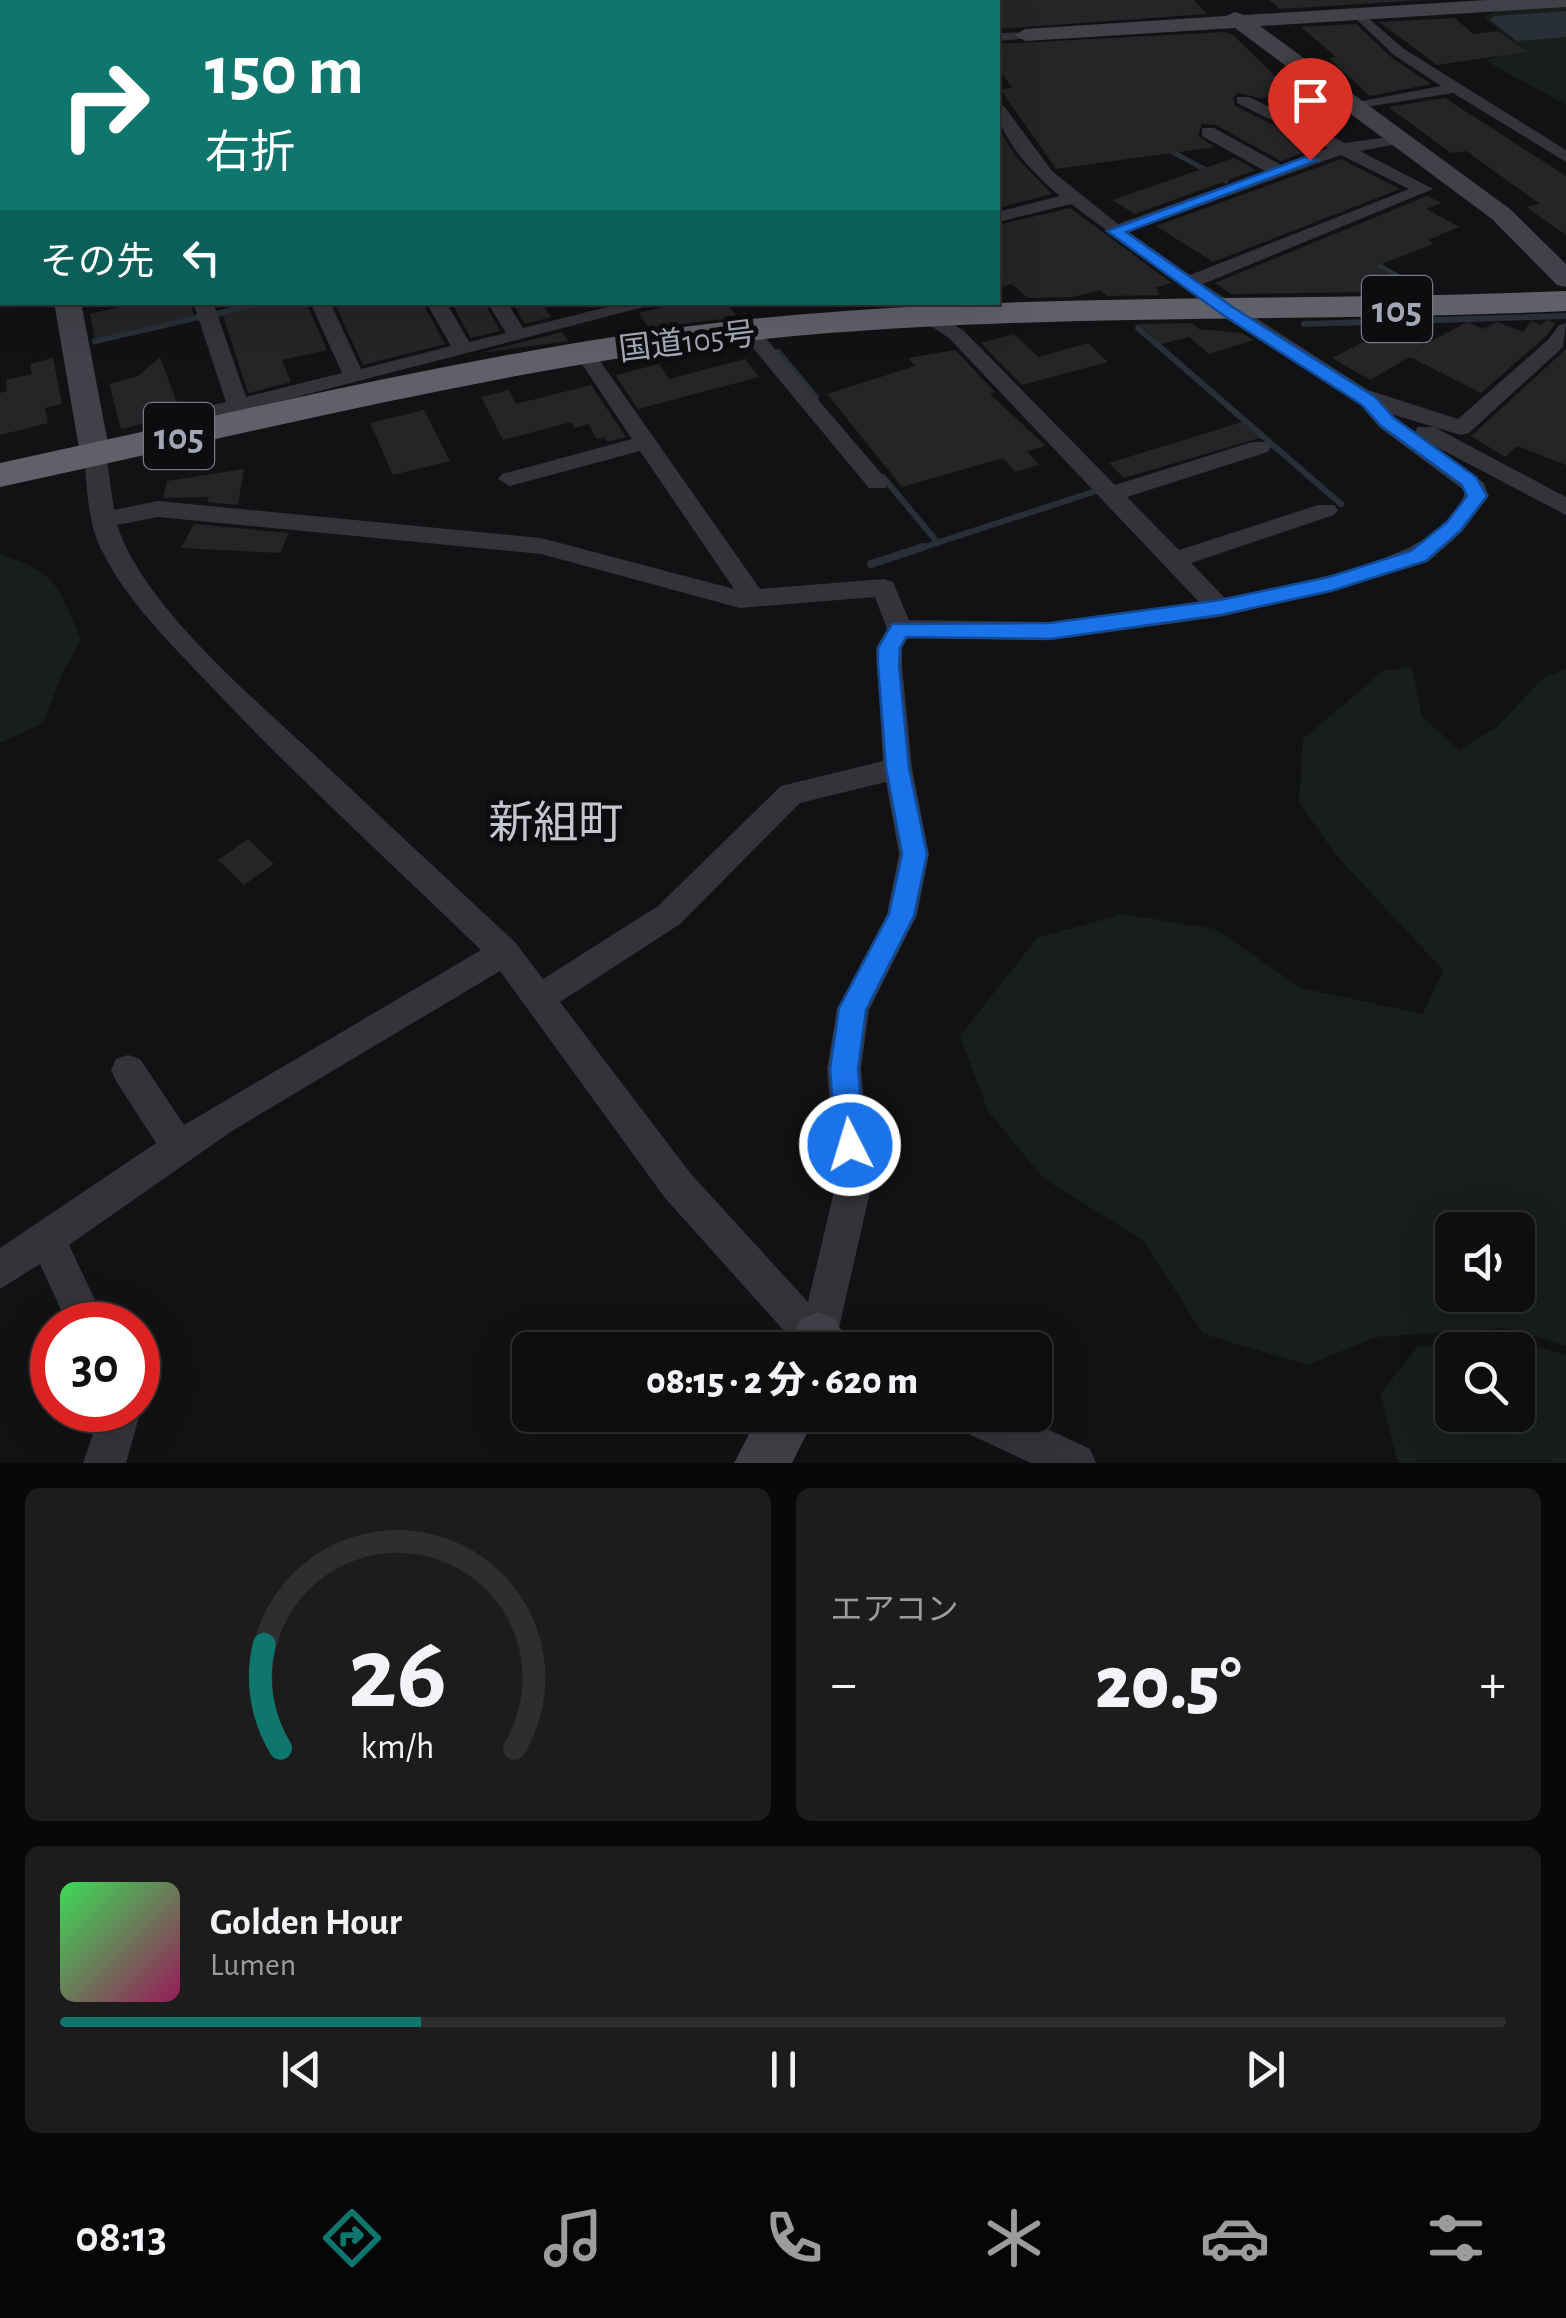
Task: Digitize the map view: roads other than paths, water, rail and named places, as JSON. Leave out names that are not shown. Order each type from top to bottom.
[{"type":"highway","name":"国道105号","points":[[0,475],[586,355],[920,309],[1228,312],[1565,303]]},
{"type":"street","points":[[1214,0],[1238,22],[1502,214],[1565,303],[1556,343],[1462,428],[1361,396]]},
{"type":"street","points":[[1000,37],[1368,10],[1566,2]]},
{"type":"street","points":[[1368,10],[1399,52],[1566,157]]},
{"type":"street","points":[[1353,107],[1454,88]]},
{"type":"street","points":[[1190,282],[1424,189],[1243,100]]},
{"type":"street","points":[[1004,129],[1073,198],[1228,312],[1361,396],[1566,507]]},
{"type":"street","points":[[1208,132],[1279,172]]},
{"type":"street","points":[[1115,231],[1342,149],[1397,139]]},
{"type":"street","points":[[1000,217],[1073,198]]},
{"type":"street","points":[[69,305],[104,520],[112,547],[128,576],[194,656],[504,952],[678,1186],[810,1332]]},
{"type":"street","points":[[204,305],[238,406]]},
{"type":"street","points":[[321,305],[354,378]]},
{"type":"street","points":[[438,305],[463,350]]},
{"type":"street","points":[[499,305],[518,336]]},
{"type":"street","points":[[192,417],[518,336],[611,307]]},
{"type":"street","points":[[920,309],[956,334],[1220,608]]},
{"type":"street","points":[[750,332],[877,483]]},
{"type":"street","points":[[586,355],[753,598]]},
{"type":"street","points":[[900,629],[1050,631],[1220,608],[1374,573],[1418,556],[1467,511],[1477,496],[1476,488],[1388,422],[1361,396]]},
{"type":"street","points":[[510,479],[646,442]]},
{"type":"street","points":[[1111,494],[1260,447]]},
{"type":"street","points":[[104,520],[158,509],[541,546],[690,587],[753,598],[884,588],[900,629]]},
{"type":"street","points":[[1175,560],[1326,510]]},
{"type":"street","points":[[827,1332],[854,1183],[844,1069],[852,1008],[902,916],[914,854],[898,768],[888,665],[889,648],[900,629]]},
{"type":"street","points":[[540,998],[669,915],[791,794],[898,768]]},
{"type":"street","points":[[0,1270],[220,1120],[504,952]]},
{"type":"street","points":[[128,1070],[180,1149]]},
{"type":"street","points":[[46,1237],[77,1302]]},
{"type":"street","points":[[103,1463],[112,1451],[116,1432]]},
{"type":"street","points":[[762,1463],[779,1432]]},
{"type":"street","points":[[1009,1432],[1076,1463]]},
{"type":"waterway","points":[[1169,150],[1226,181]]},
{"type":"waterway","points":[[1370,261],[1427,293]]},
{"type":"waterway","points":[[216,314],[253,305]]},
{"type":"waterway","points":[[1304,324],[1566,316]]},
{"type":"waterway","points":[[95,341],[199,317]]},
{"type":"waterway","points":[[1138,328],[1341,504]]},
{"type":"waterway","points":[[778,352],[816,397]]},
{"type":"waterway","points":[[883,477],[938,543]]},
{"type":"waterway","points":[[938,543],[1096,491]]},
{"type":"waterway","points":[[915,550],[938,543]]},
{"type":"waterway","points":[[871,564],[923,547]]},
{"type":"district","name":"新組町","points":[[556,822]]}]
